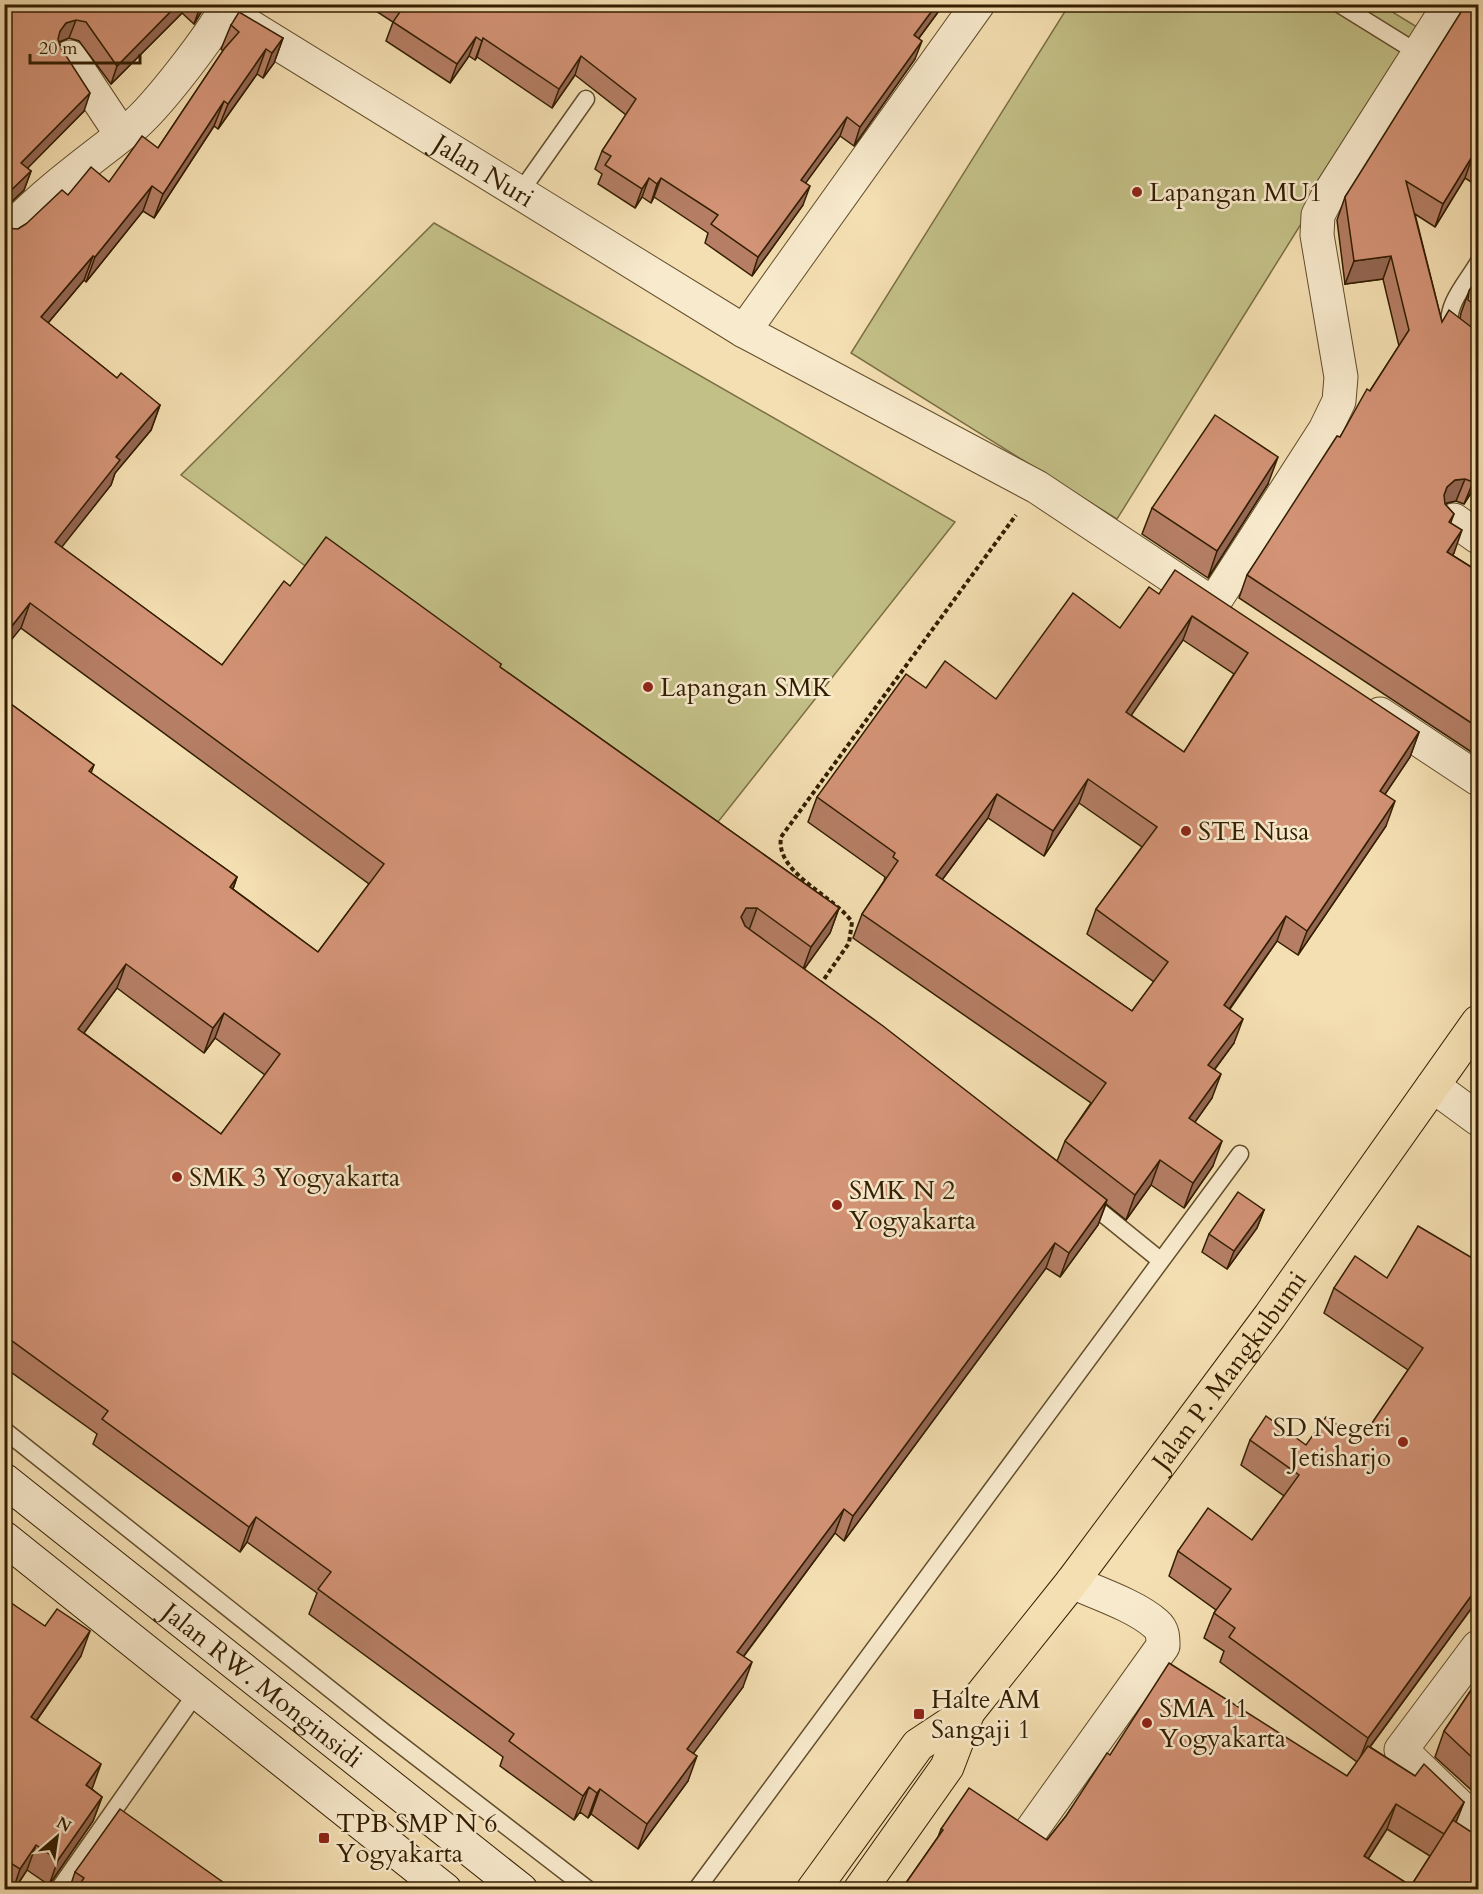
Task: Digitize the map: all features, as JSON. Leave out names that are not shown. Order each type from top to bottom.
[{"type":"main road","name":"Jalan P. Mangkubumi","points":[[860,1890],[947,1767],[968,1712],[1072,1582],[1270,1316],[1479,1022]]},
{"type":"main road","name":"Jalan P. Mangkubumi","points":[[813,1890],[918,1745],[968,1712]]},
{"type":"street","points":[[744,331],[978,4]]},
{"type":"street","points":[[1213,604],[1325,430],[1339,401],[1341,377],[1317,235],[1318,215],[1335,184],[1450,4]]},
{"type":"street","points":[[4,236],[26,212],[132,126],[175,79],[226,8]]},
{"type":"street","name":"Jalan Nuri","points":[[226,8],[744,331],[1037,487],[1243,624]]},
{"type":"street","points":[[70,57],[121,134]]},
{"type":"street","points":[[1351,695],[1479,780]]},
{"type":"street","points":[[1433,1086],[1479,1119]]},
{"type":"street","name":"Jalan RW. Monginsidi","points":[[4,1480],[251,1673],[521,1890]]},
{"type":"street","name":"Jalan RW. Monginsidi","points":[[5,1541],[445,1890]]},
{"type":"street","points":[[1028,1835],[1163,1646],[1163,1633],[1157,1624],[1122,1604],[1072,1582]]},
{"type":"street","points":[[1479,1647],[1401,1750],[1479,1824]]},
{"type":"street","points":[[223,1714],[251,1673]]},
{"type":"lane","points":[[1339,4],[1418,53]]},
{"type":"lane","points":[[521,191],[586,99]]},
{"type":"lane","points":[[1479,263],[1453,303],[1448,319],[1450,328],[1479,349]]},
{"type":"lane","points":[[696,1890],[1240,1154]]},
{"type":"lane","points":[[1073,1190],[1160,1260]]},
{"type":"lane","points":[[4,1430],[384,1732],[589,1890]]},
{"type":"lane","points":[[58,1890],[197,1692]]},
{"type":"path","points":[[814,993],[849,943],[852,922],[787,864],[780,846],[783,831],[1037,487]]},
{"type":"shaded area","name":"Lapangan MU1","points":[[1069,5],[1381,5],[1422,30],[1117,519],[851,353]]},
{"type":"shaded area","name":"Lapangan SMK","points":[[434,223],[955,522],[695,851],[181,475]]},
{"type":"building","points":[[4,4],[178,4],[117,66],[86,22],[76,20],[66,23],[58,39],[61,48],[90,93],[21,163],[31,171],[4,197]]},
{"type":"building","points":[[401,4],[937,4],[914,35],[922,41],[860,127],[847,117],[801,180],[810,186],[758,257],[711,224],[718,215],[661,178],[657,184],[649,178],[642,189],[605,165],[611,156],[602,151],[636,99],[581,56],[559,89],[483,38],[482,41],[476,37],[457,64],[393,22],[404,6]]},
{"type":"building","points":[[1466,4],[1479,4],[1479,158],[1473,155],[1443,204],[1406,181],[1442,322],[1449,310],[1479,333],[1479,472],[1473,482],[1465,479],[1455,480],[1447,487],[1444,495],[1445,504],[1454,514],[1449,522],[1462,530],[1447,552],[1479,572],[1479,728],[1247,575],[1337,436],[1340,437],[1367,389],[1370,391],[1409,330],[1391,256],[1354,261],[1345,197]]},
{"type":"building","points":[[239,12],[283,38],[272,53],[266,49],[228,104],[224,101],[163,194],[152,186],[95,257],[93,256],[41,317],[117,378],[121,373],[160,405],[116,457],[120,460],[55,542],[222,665],[284,581],[290,586],[326,537],[501,664],[500,667],[839,908],[811,947],[757,908],[746,908],[741,917],[745,926],[883,1026],[1107,1200],[1069,1253],[1055,1243],[853,1516],[844,1509],[737,1652],[752,1662],[687,1749],[697,1756],[647,1824],[600,1789],[597,1793],[589,1787],[583,1796],[509,1741],[514,1734],[318,1589],[331,1572],[256,1517],[249,1527],[102,1419],[108,1411],[4,1335],[4,699],[94,765],[89,771],[237,877],[230,887],[318,952],[384,864],[30,603],[4,636],[4,230],[6,228],[18,229],[26,224],[62,190],[68,195],[91,167],[109,182],[142,136],[158,148],[224,49],[239,32],[231,25]],"holes":[[[126,964],[213,1028],[224,1013],[280,1054],[221,1134],[78,1029]]]},
{"type":"building","points":[[1479,275],[1479,308],[1468,300],[1469,291]]},
{"type":"building","points":[[1215,415],[1278,457],[1217,551],[1152,508]]},
{"type":"building","points":[[1175,570],[1419,732],[1380,791],[1395,801],[1307,931],[1286,916],[1224,1005],[1243,1019],[1208,1065],[1221,1074],[1189,1118],[1222,1141],[1193,1183],[1160,1160],[1135,1195],[1065,1141],[1106,1083],[862,914],[898,861],[893,857],[895,853],[817,797],[906,674],[926,688],[945,661],[996,699],[1073,593],[1120,628],[1149,587],[1159,594]],"holes":[[[1192,616],[1248,653],[1184,752],[1126,712]],[[1088,779],[1157,827],[1096,909],[1168,962],[1132,1011],[936,875],[997,794],[1053,831]]]},
{"type":"building","points":[[1238,1192],[1264,1210],[1234,1251],[1209,1234]]},
{"type":"building","points":[[1418,1226],[1479,1262],[1479,1585],[1368,1738],[1229,1637],[1235,1628],[1214,1613],[1231,1589],[1178,1551],[1208,1508],[1252,1540],[1299,1475],[1250,1440],[1266,1416],[1306,1445],[1326,1417],[1360,1441],[1423,1348],[1334,1288],[1355,1256],[1387,1278]]},
{"type":"building","points":[[4,1598],[45,1626],[57,1609],[90,1631],[31,1717],[101,1764],[86,1785],[102,1797],[58,1860],[36,1845],[20,1869],[4,1859]]},
{"type":"building","name":"SMA 11 Yogyakarta","points":[[1169,1663],[1347,1776],[1368,1746],[1415,1776],[1424,1764],[1464,1802],[1444,1834],[1396,1804],[1364,1856],[1411,1886],[1453,1820],[1479,1837],[1479,1890],[901,1890],[969,1788],[1047,1840],[1066,1816],[1107,1753],[1110,1755]]},
{"type":"building","points":[[1479,1678],[1479,1764],[1444,1731]]},
{"type":"building","points":[[120,1809],[234,1890],[76,1890],[84,1878],[75,1872]]},
{"type":"place","name":"Lapangan MU1","points":[[1137,192]]},
{"type":"place","name":"Lapangan SMK","points":[[648,687]]},
{"type":"place","name":"STE Nusa","points":[[1186,831]]},
{"type":"place","name":"SMK 3 Yogyakarta","points":[[177,1177]]},
{"type":"place","name":"SMK N 2 Yogyakarta","points":[[837,1205]]},
{"type":"place","name":"SD Negeri Jetisharjo","points":[[1403,1442]]},
{"type":"place","name":"Halte AM Sangaji 1","points":[[919,1714]]},
{"type":"place","name":"SMA 11 Yogyakarta","points":[[1147,1723]]},
{"type":"place","name":"TPB SMP N 6 Yogyakarta","points":[[324,1838]]}]
